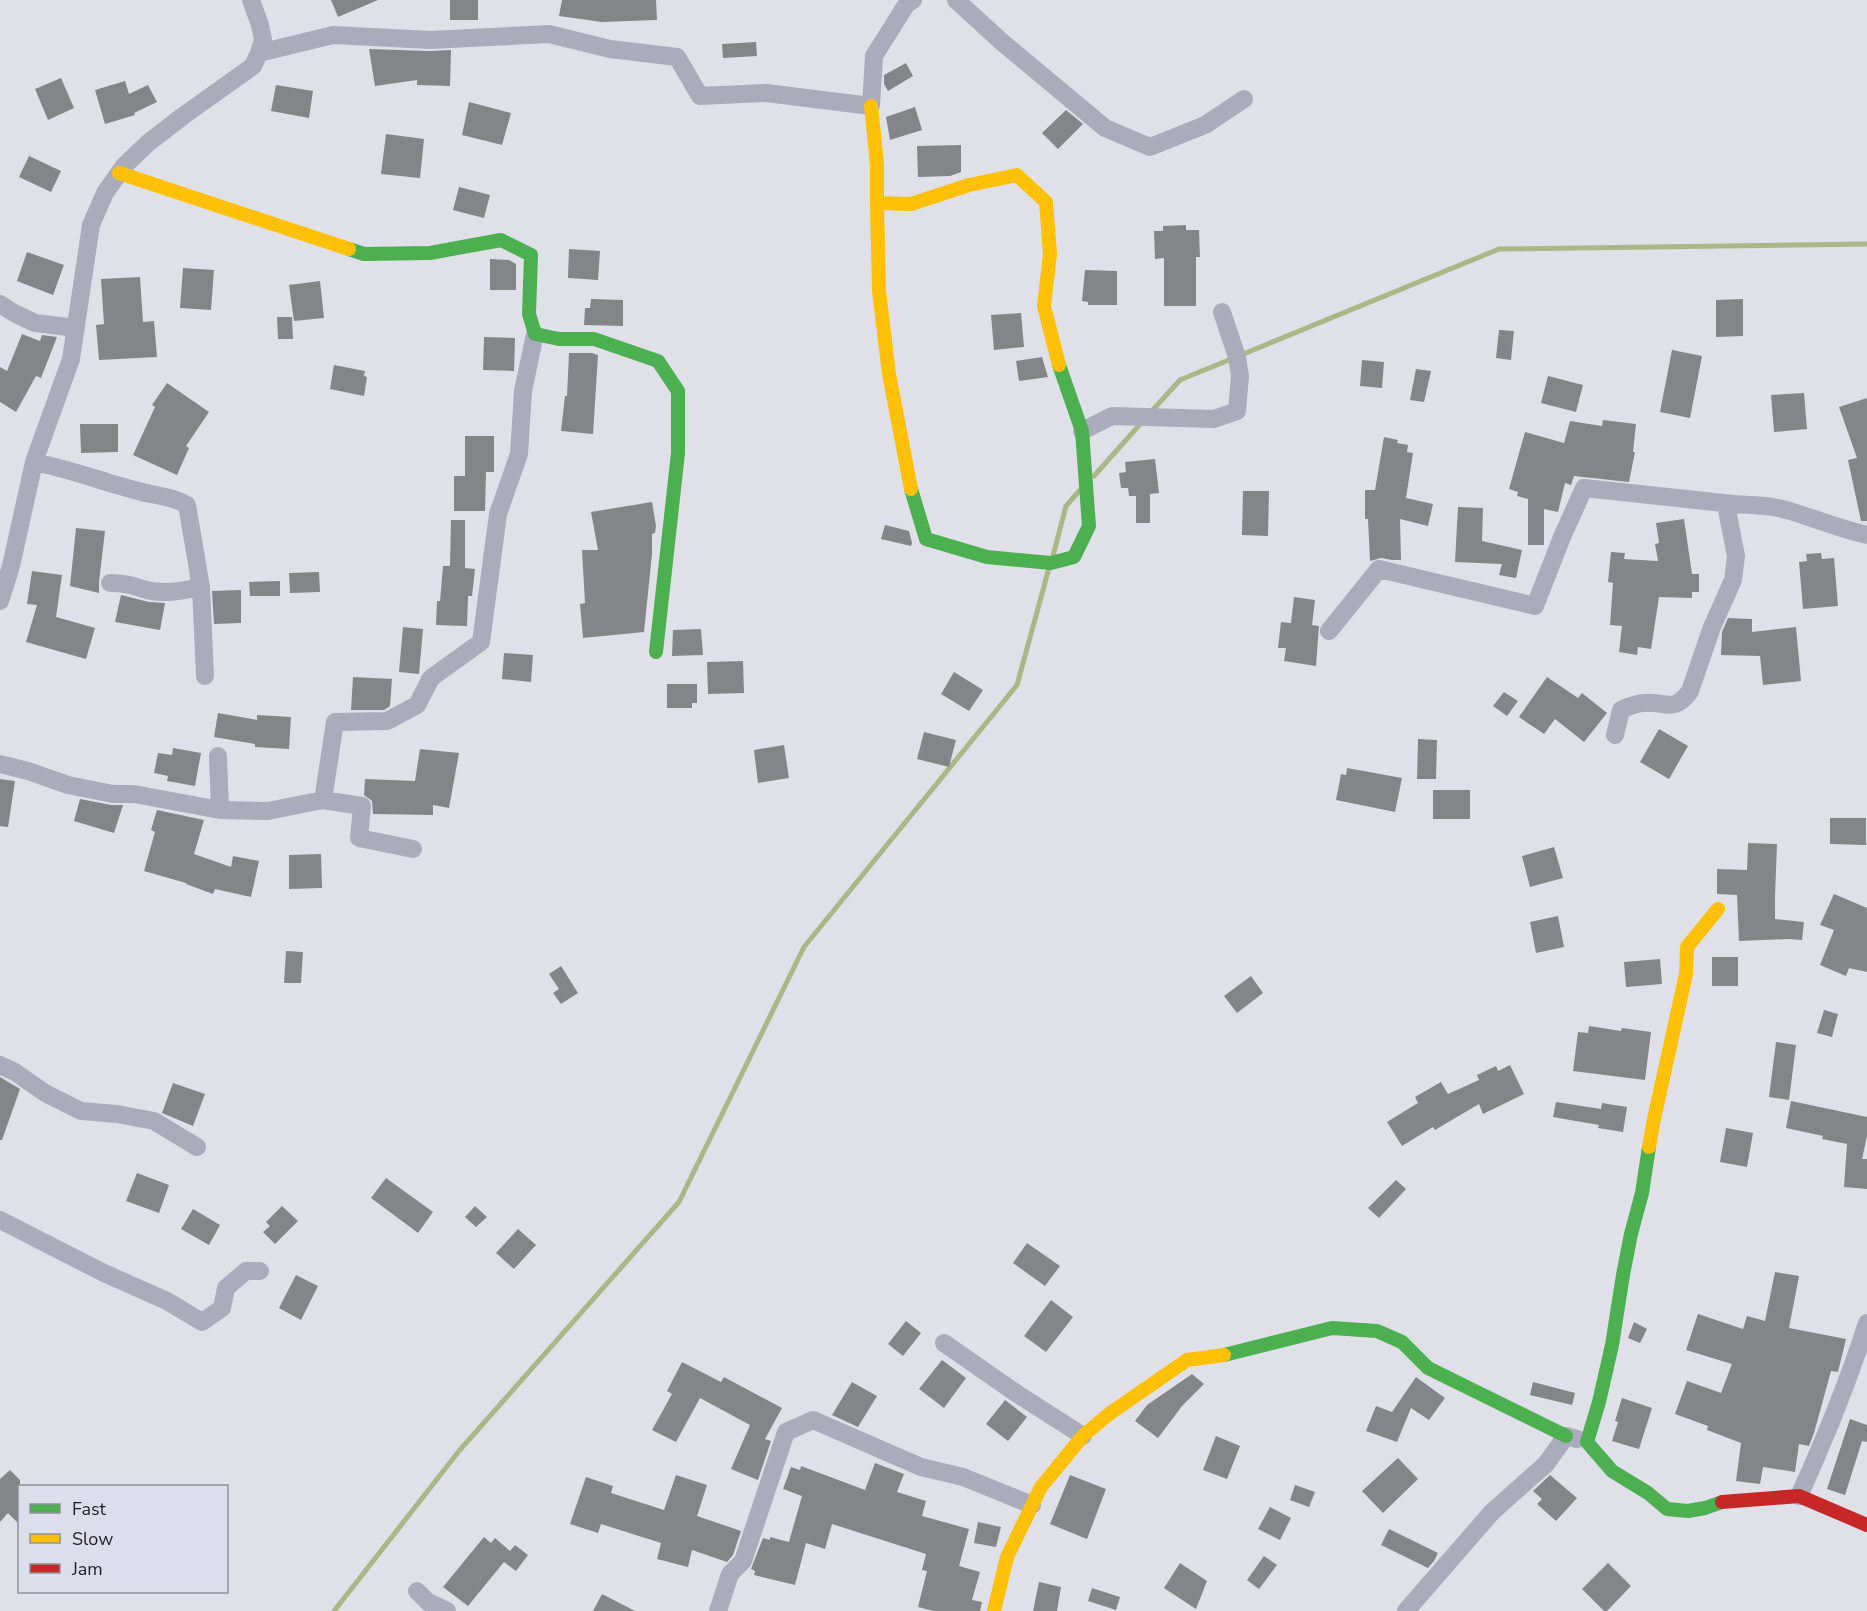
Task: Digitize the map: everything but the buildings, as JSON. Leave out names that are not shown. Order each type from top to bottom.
[{"type":"street","points":[[0,601],[11,566],[34,462],[71,359],[91,225],[105,193],[124,166],[148,143],[253,66],[262,40],[260,25],[251,0]]},
{"type":"street","points":[[877,203],[911,204],[969,185],[1017,175],[1046,202],[1050,254],[1044,306],[1062,376],[1082,431],[1089,526],[1074,557],[1051,563],[987,557],[926,539],[909,481],[889,374],[879,291],[877,203],[877,164],[871,106],[874,56],[906,5],[913,0]]},
{"type":"street","points":[[956,0],[1003,43],[1106,128],[1150,147],[1205,125],[1245,99]]},
{"type":"street","points":[[259,53],[333,35],[430,40],[549,34],[610,49],[677,57],[700,96],[766,93],[871,106]]},
{"type":"street","points":[[119,172],[136,180],[364,254],[430,253],[501,240],[531,255],[529,314],[535,334],[523,391],[519,454],[498,514],[481,642],[431,678],[417,705],[387,721],[335,722],[323,800]]},
{"type":"street","points":[[0,304],[35,323],[76,328]]},
{"type":"street","points":[[1082,431],[1112,416],[1214,418],[1238,411],[1240,376],[1238,357],[1222,312]]},
{"type":"street","points":[[535,334],[559,339],[594,339],[658,361],[678,391],[678,453],[656,652]]},
{"type":"street","points":[[34,462],[57,466],[178,500],[188,506],[201,587],[205,676]]},
{"type":"street","points":[[1329,631],[1379,569],[1535,606],[1584,488],[1761,505],[1789,511],[1867,535]]},
{"type":"street","points":[[1615,735],[1621,710],[1644,703],[1671,706],[1684,699],[1690,691],[1712,627],[1733,580],[1736,556],[1727,510],[1733,504]]},
{"type":"street","points":[[110,583],[171,592],[201,587]]},
{"type":"street","points":[[218,756],[220,810]]},
{"type":"street","points":[[0,764],[68,785],[113,794],[134,794],[220,810],[268,811],[323,800],[362,806],[359,838],[413,849]]},
{"type":"street","points":[[1587,1442],[1612,1345],[1623,1275],[1642,1192],[1654,1119],[1686,974],[1687,947],[1718,909]]},
{"type":"street","points":[[0,1065],[15,1072],[45,1093],[81,1111],[117,1114],[154,1121],[197,1147]]},
{"type":"street","points":[[0,1220],[104,1273],[167,1301],[202,1322],[222,1308],[226,1288],[246,1271],[260,1271]]},
{"type":"street","points":[[1798,1496],[1849,1378],[1867,1323]]},
{"type":"street","points":[[994,1611],[1007,1557],[1041,1487],[1083,1437],[1109,1414],[1187,1360],[1236,1353],[1332,1328],[1377,1331],[1402,1342],[1428,1368],[1566,1436],[1587,1442],[1612,1471],[1648,1493],[1666,1509],[1688,1511],[1724,1502],[1798,1496],[1867,1525]]},
{"type":"street","points":[[944,1343],[1083,1437]]},
{"type":"street","points":[[718,1611],[730,1574],[743,1560],[786,1432],[813,1420],[921,1467],[963,1477],[1032,1505]]},
{"type":"street","points":[[1406,1611],[1492,1512],[1546,1464],[1566,1436]]},
{"type":"street","points":[[417,1591],[428,1602],[447,1611]]},
{"type":"waterway","points":[[1150,413],[1180,380],[1499,249],[1867,244]]},
{"type":"waterway","points":[[1094,476],[1142,422]]},
{"type":"waterway","points":[[1053,556],[1066,506],[1079,491]]},
{"type":"waterway","points":[[334,1611],[459,1451],[679,1202],[804,947],[1017,685],[1049,568]]},
{"type":"traffic: fast","points":[[349,249],[364,254],[430,253],[501,240],[531,255],[529,314],[535,334],[559,339],[594,339],[658,361],[678,391],[678,453],[656,652]]},
{"type":"traffic: fast","points":[[911,489],[926,539],[987,557],[1051,563],[1074,557],[1089,526],[1082,431],[1059,365]]},
{"type":"traffic: fast","points":[[1649,1147],[1642,1193],[1623,1275],[1612,1345],[1587,1442],[1612,1471],[1648,1493],[1667,1509],[1688,1511],[1722,1502]]},
{"type":"traffic: fast","points":[[1224,1355],[1332,1328],[1377,1331],[1402,1342],[1428,1368],[1566,1436]]},
{"type":"traffic: slow","points":[[871,106],[877,164],[877,203],[911,204],[969,185],[1017,175],[1046,202],[1050,254],[1044,306],[1059,365]]},
{"type":"traffic: slow","points":[[119,173],[349,249]]},
{"type":"traffic: slow","points":[[877,203],[879,291],[889,374],[911,489]]},
{"type":"traffic: slow","points":[[1649,1147],[1686,974],[1687,947],[1718,909]]},
{"type":"traffic: slow","points":[[994,1611],[1007,1557],[1041,1487],[1083,1436],[1109,1414],[1187,1360],[1224,1355]]},
{"type":"traffic: jam","points":[[1722,1502],[1799,1496],[1867,1525]]}]
